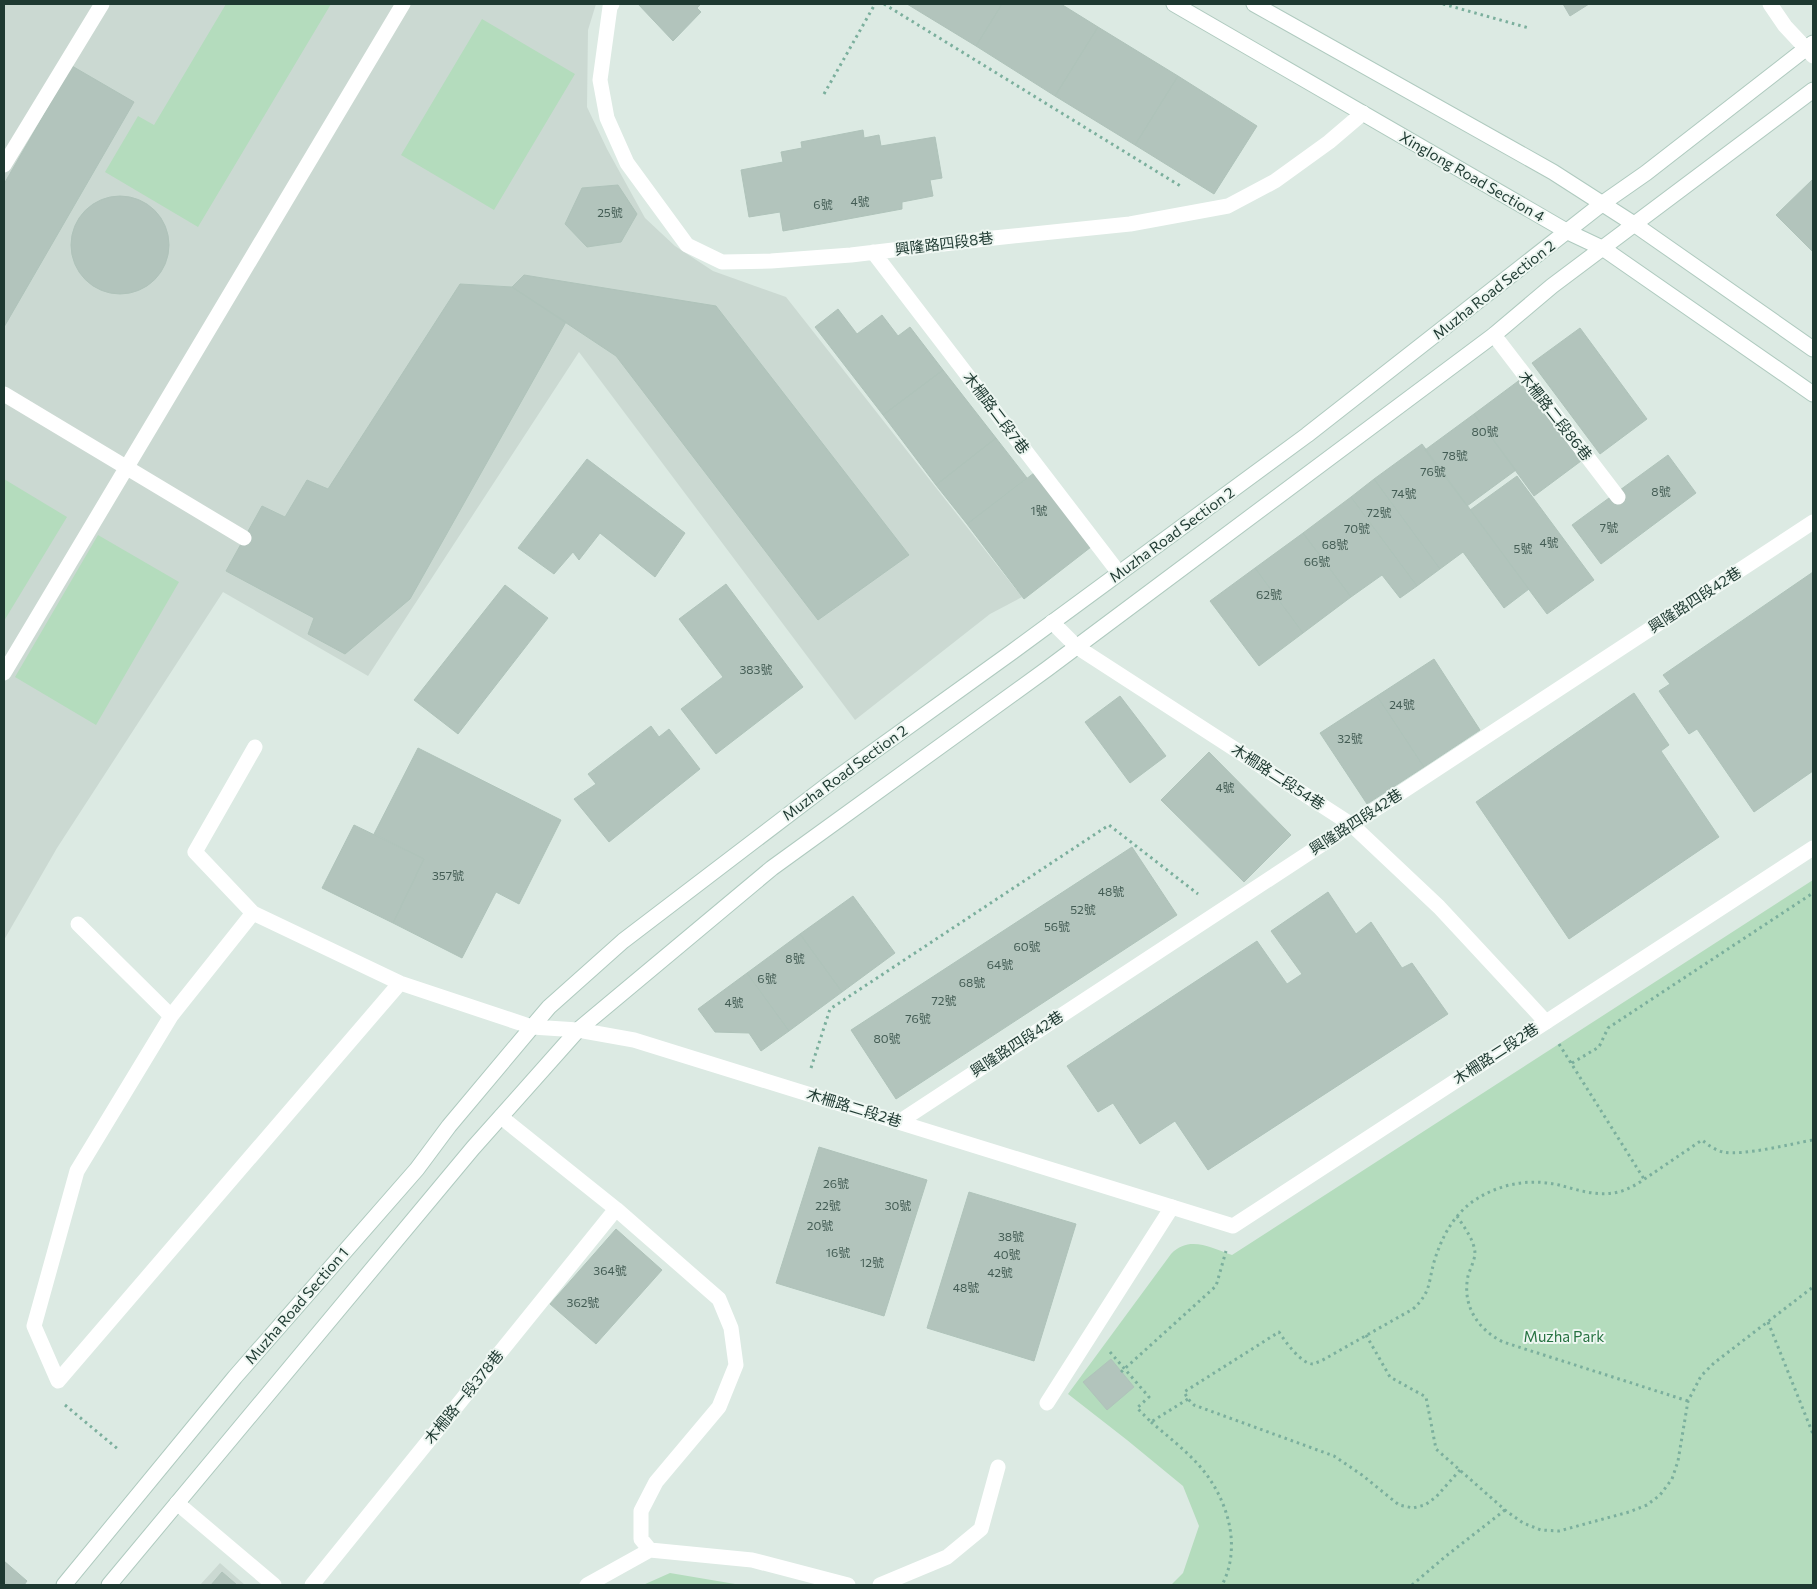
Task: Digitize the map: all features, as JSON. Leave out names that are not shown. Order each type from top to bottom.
[{"type":"main road","points":[[4,165],[102,4]]},
{"type":"main road","points":[[4,673],[403,4]]},
{"type":"main road","name":"興隆路四段8巷","points":[[612,4],[610,7],[600,80],[607,118],[627,162],[687,245],[722,262],[851,256],[994,238],[1130,224],[1228,206],[1275,181],[1329,142],[1362,113]]},
{"type":"main road","name":"Xinglong Road Section 4","points":[[1174,4],[1568,232],[1604,249],[1813,394]]},
{"type":"main road","points":[[1254,4],[1553,172],[1604,203],[1813,348]]},
{"type":"main road","points":[[1770,4],[1785,26],[1811,49]]},
{"type":"main road","name":"Muzha Road Section 2","points":[[532,1027],[549,1007],[623,941],[834,780],[1307,435],[1604,203],[1811,49]]},
{"type":"main road","name":"Muzha Road Section 2","points":[[578,1030],[772,868],[1077,647],[1494,334],[1552,286],[1604,249],[1634,224],[1813,90]]},
{"type":"main road","name":"木柵路二段7巷","points":[[873,252],[1119,573]]},
{"type":"main road","name":"木柵路二段86巷","points":[[1494,334],[1618,498]]},
{"type":"main road","points":[[4,394],[244,538]]},
{"type":"main road","name":"興隆路四段42巷","points":[[899,1122],[1813,522]]},
{"type":"main road","name":"木柵路二段54巷","points":[[1052,622],[1077,647],[1352,825],[1439,907],[1546,1022]]},
{"type":"main road","points":[[255,747],[195,852],[253,913],[171,1016],[77,1171],[34,1326],[58,1381],[400,982]]},
{"type":"main road","name":"木柵路二段2巷","points":[[253,913],[400,982],[532,1027],[578,1030],[634,1040],[1233,1226],[1813,848]]},
{"type":"main road","points":[[78,924],[171,1016]]},
{"type":"main road","name":"Muzha Road Section 1","points":[[64,1585],[235,1377],[417,1169],[449,1126],[532,1027]]},
{"type":"main road","points":[[108,1585],[473,1148],[578,1030]]},
{"type":"main road","points":[[501,1117],[616,1209],[719,1299],[732,1328],[736,1365],[719,1407],[656,1482],[641,1510],[641,1539],[650,1550]]},
{"type":"main road","points":[[1047,1403],[1172,1207]]},
{"type":"main road","name":"木柵路一段378巷","points":[[312,1585],[616,1209]]},
{"type":"main road","points":[[880,1585],[947,1557],[980,1529],[998,1468]]},
{"type":"main road","points":[[177,1503],[274,1585]]},
{"type":"main road","points":[[587,1585],[650,1550],[752,1560],[848,1585]]},
{"type":"path","points":[[824,94],[875,4]]},
{"type":"path","points":[[884,4],[1186,190]]},
{"type":"path","points":[[1444,4],[1529,28]]},
{"type":"path","points":[[804,1093],[830,1008],[1110,826],[1221,911]]},
{"type":"path","points":[[1572,1063],[1599,1047],[1608,1028],[1813,894]]},
{"type":"path","points":[[1546,1022],[1644,1179]]},
{"type":"path","points":[[1460,1470],[1436,1497],[1425,1506],[1413,1508],[1399,1505],[1362,1475],[1334,1456],[1194,1405],[1184,1392],[1279,1332],[1287,1344],[1304,1361],[1311,1364],[1321,1361],[1412,1308],[1424,1299],[1442,1240],[1457,1216],[1471,1203],[1491,1191],[1515,1183],[1537,1181],[1579,1191],[1608,1194],[1628,1189],[1702,1140],[1722,1151],[1736,1153],[1813,1140]]},
{"type":"path","points":[[1457,1216],[1472,1240],[1475,1253],[1466,1289],[1468,1304],[1472,1315],[1480,1326],[1492,1336],[1503,1342],[1688,1401]]},
{"type":"path","points":[[1121,1372],[1216,1286],[1233,1226]]},
{"type":"path","points":[[1366,1335],[1390,1377],[1426,1396],[1436,1449],[1504,1510],[1523,1523],[1541,1530],[1559,1531],[1629,1512],[1647,1505],[1660,1495],[1672,1479],[1678,1461],[1688,1401],[1701,1376],[1714,1363],[1813,1287]]},
{"type":"path","points":[[1768,1322],[1813,1434]]},
{"type":"path","points":[[1092,1333],[1149,1397],[1137,1408],[1193,1459],[1222,1500],[1229,1524],[1232,1547],[1228,1574],[1222,1585]]},
{"type":"path","points":[[1151,1422],[1188,1399]]},
{"type":"path","points":[[64,1404],[119,1450]]},
{"type":"path","points":[[1412,1585],[1504,1510]]},
{"type":"shaded area","points":[[4,4],[596,4],[588,30],[587,107],[607,149],[645,218],[675,246],[713,271],[786,297],[1022,597],[990,614],[855,720],[579,352],[368,676],[223,592],[57,848],[4,940]]},
{"type":"shaded area","points":[[220,1563],[245,1585],[200,1585]]},
{"type":"green space","points":[[226,4],[331,4],[198,227],[105,172],[138,116],[154,125]]},
{"type":"green space","points":[[482,19],[575,74],[494,210],[401,155]]},
{"type":"green space","points":[[4,479],[67,517],[4,621]]},
{"type":"green space","points":[[98,535],[179,582],[96,725],[15,677]]},
{"type":"green space","name":"Muzha Park","points":[[1813,880],[1813,1585],[1171,1585],[1183,1573],[1199,1526],[1183,1486],[1068,1394],[1171,1254],[1178,1248],[1193,1244],[1232,1255]]},
{"type":"green space","points":[[670,1573],[741,1585],[643,1585]]},
{"type":"building","points":[[638,4],[701,4],[697,8],[701,12],[673,41]]},
{"type":"building","points":[[907,4],[1002,4],[976,46]]},
{"type":"building","points":[[1002,4],[1061,4],[1098,27],[1055,96],[976,46]]},
{"type":"building","points":[[1563,4],[1589,4],[1570,16]]},
{"type":"building","points":[[1098,27],[1178,76],[1135,145],[1055,96]]},
{"type":"building","points":[[72,66],[134,102],[4,327],[4,184]]},
{"type":"building","points":[[1178,76],[1257,126],[1214,194],[1135,145]]},
{"type":"building","points":[[863,130],[864,138],[879,135],[881,146],[935,137],[942,178],[930,180],[933,196],[902,202],[902,209],[783,231],[780,212],[749,217],[741,170],[783,162],[781,152],[802,148],[801,142]]},
{"type":"building","points":[[1813,179],[1813,252],[1776,215]]},
{"type":"building","points":[[618,185],[637,214],[621,242],[587,247],[565,224],[582,188]]},
{"type":"building","points":[[120,196],[139,200],[154,211],[165,226],[169,245],[165,264],[154,279],[139,290],[120,294],[101,290],[86,279],[75,264],[71,245],[75,226],[86,211],[101,200]]},
{"type":"building","points":[[524,275],[716,306],[909,555],[818,620],[616,356],[512,287]]},
{"type":"building","points":[[460,284],[512,287],[566,322],[410,599],[345,654],[308,634],[314,618],[226,571],[262,506],[285,517],[307,480],[328,489]]},
{"type":"building","points":[[838,309],[857,334],[882,315],[898,336],[910,327],[943,370],[883,415],[815,327]]},
{"type":"building","points":[[1580,328],[1647,419],[1600,454],[1532,363]]},
{"type":"building","points":[[943,370],[996,438],[936,485],[883,415]]},
{"type":"building","points":[[1521,379],[1581,461],[1534,496],[1474,414]]},
{"type":"building","points":[[1474,414],[1516,470],[1467,506],[1425,450]]},
{"type":"building","points":[[996,438],[1027,478],[967,524],[936,485]]},
{"type":"building","points":[[1422,444],[1529,589],[1504,608],[1463,552],[1440,569],[1374,479]]},
{"type":"building","points":[[1668,455],[1696,493],[1601,564],[1572,525]]},
{"type":"building","points":[[587,459],[685,533],[655,577],[600,533],[579,560],[573,552],[554,574],[518,548]]},
{"type":"building","points":[[1034,473],[1091,547],[1024,599],[967,524]]},
{"type":"building","points":[[1517,476],[1594,580],[1547,614],[1470,510]]},
{"type":"building","points":[[1374,479],[1440,569],[1417,586],[1351,497]]},
{"type":"building","points":[[1351,497],[1417,586],[1400,598],[1382,575],[1351,597],[1303,533]]},
{"type":"building","points":[[1303,533],[1351,597],[1303,633],[1255,568]]},
{"type":"building","points":[[1255,568],[1303,633],[1259,666],[1210,601]]},
{"type":"building","points":[[1813,572],[1813,771],[1754,812],[1697,729],[1689,734],[1659,691],[1670,684],[1663,675]]},
{"type":"building","points":[[726,584],[803,687],[716,754],[681,709],[723,677],[679,619]]},
{"type":"building","points":[[505,585],[548,618],[458,734],[414,700]]},
{"type":"building","points":[[1434,659],[1480,730],[1424,767],[1377,696]]},
{"type":"building","points":[[1634,693],[1669,745],[1661,751],[1719,837],[1569,939],[1476,802]]},
{"type":"building","points":[[1120,696],[1166,756],[1130,783],[1085,722]]},
{"type":"building","points":[[1377,696],[1424,767],[1367,804],[1320,733]]},
{"type":"building","points":[[651,726],[659,737],[669,729],[700,769],[609,842],[574,799],[596,784],[588,774]]},
{"type":"building","points":[[418,748],[561,820],[519,904],[496,892],[462,958],[393,923],[424,859],[374,834]]},
{"type":"building","points":[[1209,752],[1291,835],[1244,882],[1161,800]]},
{"type":"building","points":[[354,825],[424,859],[393,923],[322,888]]},
{"type":"building","points":[[1132,847],[1177,915],[896,1099],[851,1030]]},
{"type":"building","points":[[1328,892],[1356,934],[1371,922],[1402,968],[1412,963],[1448,1014],[1208,1170],[1175,1121],[1140,1144],[1113,1103],[1098,1112],[1067,1066],[1257,941],[1287,984],[1302,974],[1271,931]]},
{"type":"building","points":[[853,896],[895,953],[842,992],[800,934]]},
{"type":"building","points":[[800,934],[842,992],[789,1031],[747,973]]},
{"type":"building","points":[[747,973],[789,1031],[761,1051],[749,1033],[715,1032],[698,1009]]},
{"type":"building","points":[[819,1147],[927,1180],[884,1316],[776,1283]]},
{"type":"building","points":[[969,1192],[1076,1224],[1034,1361],[927,1328]]},
{"type":"building","points":[[616,1229],[662,1270],[596,1344],[550,1304]]},
{"type":"building","points":[[1111,1359],[1134,1387],[1107,1410],[1083,1382]]},
{"type":"building","points":[[4,1561],[27,1581],[24,1585],[4,1585]]},
{"type":"building","points":[[222,1572],[237,1585],[211,1585]]}]
